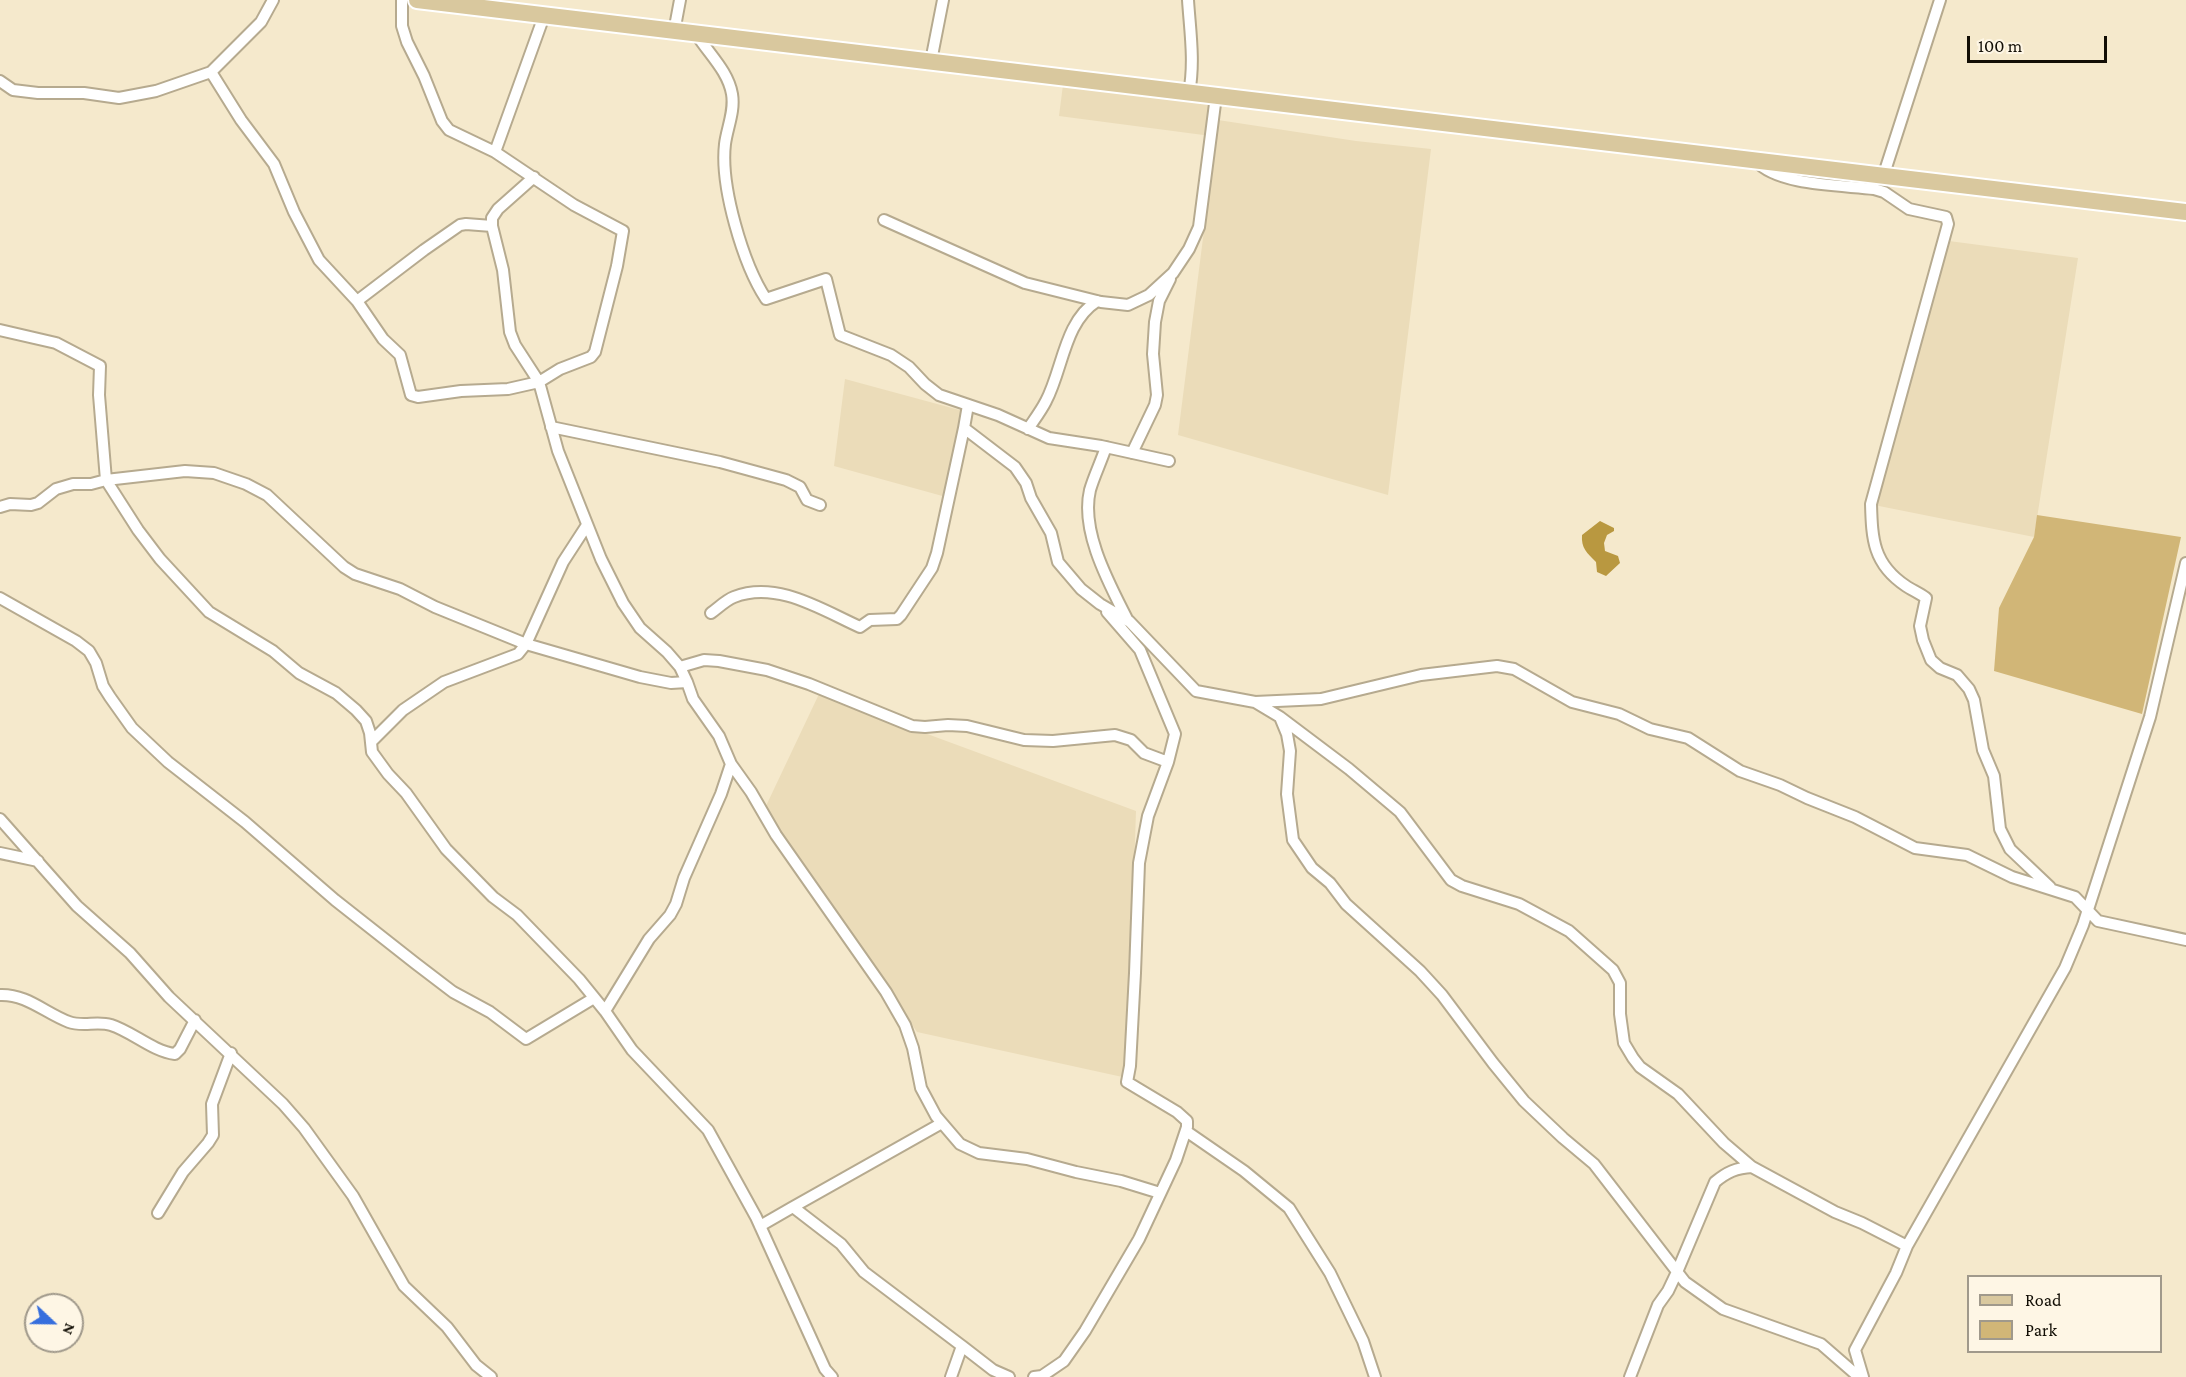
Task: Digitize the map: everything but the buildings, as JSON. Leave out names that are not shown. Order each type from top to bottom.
[{"type":"main road","points":[[417,0],[2186,212]]},
{"type":"street","points":[[0,81],[13,90],[38,93],[84,93],[119,98],[156,91],[211,72],[261,22],[273,0]]},
{"type":"street","points":[[211,72],[241,120],[274,164],[294,212],[319,260],[357,301],[374,328],[400,355],[411,394],[418,397],[507,389],[539,382],[560,369],[591,357],[595,352],[617,266],[623,231],[574,205],[495,152],[449,130],[442,121],[407,42],[402,26],[402,0]]},
{"type":"street","points":[[674,32],[680,0]]},
{"type":"street","points":[[931,61],[943,0]]},
{"type":"street","points":[[1188,0],[1192,55],[1189,93]]},
{"type":"street","points":[[1883,177],[1940,0]]},
{"type":"street","points":[[495,152],[544,16]]},
{"type":"street","points":[[697,35],[720,66],[732,94],[724,170],[729,196],[754,281],[766,299],[826,279],[840,335],[891,354],[909,367],[939,395],[998,416],[1049,438],[1169,460]]},
{"type":"street","points":[[1132,453],[1155,405],[1157,395],[1153,354],[1159,302],[1199,227],[1215,96]]},
{"type":"street","points":[[1756,161],[1764,170],[1795,180],[1874,189],[1884,192],[1909,209],[1946,217],[1948,224],[1871,504],[1872,538],[1880,561],[1904,585],[1926,598],[1920,626],[1923,640],[1931,660],[1940,668],[1957,675],[1974,700],[1983,750],[1994,776],[2000,829],[2010,849],[2051,888]]},
{"type":"street","points":[[534,177],[498,209],[492,218],[503,270],[510,332],[515,345],[539,382],[558,451],[601,559],[631,617],[680,667],[693,699],[719,736],[731,764],[751,792],[776,835],[886,992],[905,1025],[913,1048],[921,1088],[936,1116],[960,1144],[980,1153],[1027,1159],[1121,1181],[1160,1193]]},
{"type":"street","points":[[884,220],[1025,283],[1097,301],[1128,305],[1149,295],[1173,273]]},
{"type":"street","points":[[357,301],[460,225],[492,226]]},
{"type":"street","points":[[1028,429],[1047,401],[1071,335],[1082,312],[1097,301]]},
{"type":"street","points":[[0,330],[56,343],[100,366],[99,395],[106,480],[160,559],[209,612],[273,651],[299,673],[336,693],[366,721],[372,741],[372,752],[406,793],[446,849],[493,897],[517,915],[572,971],[632,1050],[708,1130],[760,1226],[825,1370],[832,1377]]},
{"type":"street","points":[[711,614],[733,597],[766,593],[791,596],[860,627],[870,620],[897,618],[901,615],[932,568],[968,405]]},
{"type":"street","points":[[551,427],[720,462],[786,480],[800,487],[807,500],[820,505]]},
{"type":"street","points":[[964,428],[1015,467],[1026,483],[1051,533],[1058,562],[1081,589],[1100,604],[1129,621],[1196,691],[1255,702],[1321,699],[1421,675],[1497,666],[1514,669],[1572,702],[1619,714],[1650,729],[1688,738],[1740,771],[1780,785],[1855,817],[1916,848],[1966,855],[2012,877],[2075,897],[2098,921],[2186,940]]},
{"type":"street","points":[[1106,447],[1090,492],[1089,522],[1100,565],[1129,621]]},
{"type":"street","points":[[0,507],[10,504],[31,505],[64,486],[185,471],[214,473],[246,484],[267,495],[344,567],[355,574],[400,589],[435,607],[525,644],[640,677],[671,683],[687,682]]},
{"type":"street","points":[[372,741],[403,710],[444,682],[518,654],[525,644],[563,562],[587,525]]},
{"type":"street","points":[[1861,1377],[1856,1350],[1896,1273],[1907,1246],[2065,968],[2088,910],[2150,717],[2186,563]]},
{"type":"street","points":[[0,598],[76,641],[89,651],[96,663],[103,686],[132,728],[335,900],[453,992],[490,1012],[526,1039],[594,998]]},
{"type":"street","points":[[1034,1377],[1042,1376],[1064,1361],[1085,1331],[1139,1239],[1176,1160],[1187,1121],[1177,1112],[1127,1082],[1136,973],[1139,863],[1148,816],[1168,762],[1175,734],[1162,698],[1140,650],[1100,604]]},
{"type":"street","points":[[680,667],[704,660],[767,670],[809,684],[912,726],[967,726],[1024,740],[1053,741],[1115,735],[1131,740],[1144,753],[1168,762]]},
{"type":"street","points":[[1255,702],[1280,717],[1349,768],[1400,812],[1451,880],[1461,886],[1519,904],[1569,931],[1613,970],[1620,983],[1620,1014],[1624,1043],[1633,1058],[1640,1067],[1678,1094],[1724,1143],[1752,1167],[1835,1212],[1907,1246]]},
{"type":"street","points":[[1280,717],[1287,734],[1290,751],[1287,794],[1293,840],[1312,868],[1330,883],[1346,904],[1420,971],[1442,995],[1524,1101],[1593,1164],[1677,1272],[1701,1294],[1723,1309],[1821,1344],[1861,1377]]},
{"type":"street","points":[[604,1011],[649,939],[670,915],[676,904],[684,878],[721,794],[731,764]]},
{"type":"street","points":[[0,819],[78,906],[130,953],[169,997],[284,1104],[353,1196],[404,1286],[447,1327],[476,1365],[491,1377]]},
{"type":"street","points":[[0,853],[38,861]]},
{"type":"street","points":[[0,995],[26,999],[70,1023],[101,1023],[113,1026],[167,1053],[175,1054],[180,1049],[195,1020]]},
{"type":"street","points":[[158,1213],[183,1172],[213,1135],[212,1104],[231,1053]]},
{"type":"street","points":[[760,1226],[942,1123]]},
{"type":"street","points":[[1186,1131],[1244,1172],[1289,1208],[1330,1274],[1363,1341],[1376,1377]]},
{"type":"street","points":[[1630,1377],[1658,1305],[1677,1272],[1715,1182],[1728,1172],[1740,1167],[1752,1167]]},
{"type":"street","points":[[793,1207],[841,1244],[864,1272],[993,1370],[1009,1377]]},
{"type":"street","points":[[951,1377],[962,1346]]},
{"type":"street","points":[[1834,1354],[1856,1350]]},
{"type":"shaded area","points":[[1064,77],[1216,96],[1211,136],[1059,116]]},
{"type":"shaded area","points":[[1218,120],[1356,141],[1431,149],[1388,495],[1178,435]]},
{"type":"shaded area","points":[[1949,241],[2078,258],[2034,537],[1874,505]]},
{"type":"shaded area","points":[[845,379],[963,411],[946,497],[834,466]]},
{"type":"shaded area","points":[[1600,521],[1614,528],[1614,531],[1607,535],[1604,543],[1605,551],[1618,556],[1620,563],[1606,576],[1597,572],[1596,562],[1582,543],[1582,535]]},
{"type":"shaded area","points":[[819,694],[1136,811],[1127,1078],[917,1032],[765,808]]},
{"type":"green space","points":[[2037,515],[2181,537],[2142,714],[1994,671],[1999,608],[2034,537]]}]
